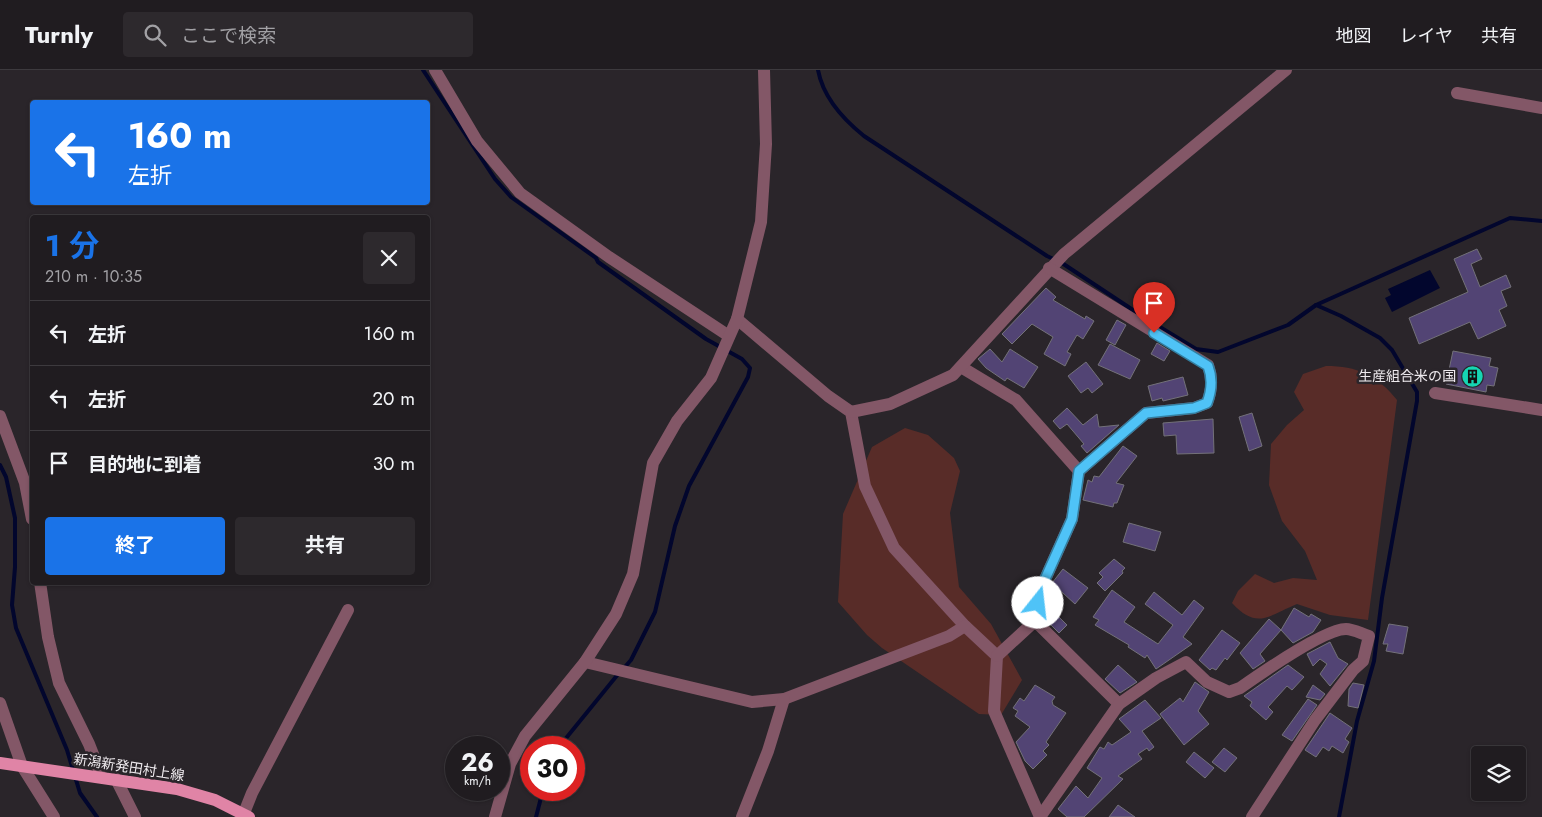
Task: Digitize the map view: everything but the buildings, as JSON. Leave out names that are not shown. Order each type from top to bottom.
[{"type":"main road","name":"新潟新発田村上線","points":[[0,763],[177,788],[215,800],[246,815]]},
{"type":"street","points":[[435,70],[477,141],[520,193],[609,257],[729,336]]},
{"type":"street","points":[[495,817],[510,764],[525,736],[585,662],[616,614],[633,574],[653,463],[677,422],[711,378],[737,319],[761,222],[766,144],[764,70]]},
{"type":"street","points":[[851,412],[890,404],[918,393],[953,375],[1049,268],[1286,70]]},
{"type":"street","points":[[1457,94],[1542,108]]},
{"type":"street","points":[[1040,817],[994,711],[997,656],[1035,621],[1042,586],[1072,519],[1079,471],[1146,413],[1194,408],[1207,403],[1211,391],[1211,375],[1208,366],[1049,268]]},
{"type":"street","points":[[737,319],[828,396],[851,412],[865,486],[894,548],[965,626],[997,656]]},
{"type":"street","points":[[961,367],[1016,400],[1079,471]]},
{"type":"street","points":[[1435,393],[1542,410]]},
{"type":"street","points":[[0,416],[25,483],[30,509]]},
{"type":"street","points":[[40,585],[48,637],[59,683],[89,744],[102,777]]},
{"type":"street","points":[[246,815],[252,793],[348,610]]},
{"type":"street","points":[[1035,621],[1119,704]]},
{"type":"street","points":[[585,662],[752,702],[784,699],[948,636],[965,626]]},
{"type":"street","points":[[1040,817],[1119,704],[1156,678],[1186,662],[1207,682],[1229,692],[1240,688],[1296,651],[1335,631],[1347,629],[1369,636],[1364,661],[1353,670],[1315,720],[1252,817]]},
{"type":"street","points":[[742,817],[768,751],[784,699]]},
{"type":"street","points":[[0,704],[22,766],[54,817]]},
{"type":"street","points":[[116,780],[135,817]]},
{"type":"shaded area","points":[[1326,366],[1357,370],[1366,374],[1382,384],[1397,400],[1368,620],[1330,615],[1297,604],[1263,618],[1249,616],[1232,603],[1238,591],[1255,574],[1274,583],[1293,578],[1317,580],[1305,551],[1282,521],[1269,485],[1271,444],[1287,425],[1304,410],[1294,392],[1303,374]]},
{"type":"shaded area","points":[[905,428],[928,435],[954,458],[960,471],[950,513],[959,587],[991,624],[1022,680],[1001,715],[979,714],[882,648],[867,635],[838,602],[843,514],[872,447]]},
{"type":"water","points":[[1430,270],[1440,288],[1392,312],[1385,298],[1391,295],[1388,289]]},
{"type":"waterway","points":[[423,70],[495,179],[511,197],[706,339],[742,359],[750,368],[748,377],[689,486],[675,526],[655,612],[631,660],[624,668]]},
{"type":"waterway","points":[[818,70],[829,99],[849,123],[864,136],[1047,256],[1062,263],[1196,349],[1218,352],[1288,325],[1316,305],[1510,218],[1542,221]]},
{"type":"waterway","points":[[1316,305],[1341,316],[1380,338],[1392,350],[1417,392],[1417,401],[1382,598],[1374,661],[1357,721],[1339,817]]},
{"type":"waterway","points":[[0,465],[6,477],[15,518],[15,567],[12,605],[16,628],[67,750],[80,793],[97,817]]},
{"type":"waterway","points":[[568,736],[619,673]]},
{"type":"waterway","points":[[536,817],[540,801]]},
{"type":"place","name":"生産組合米の国","points":[[1472,376]]},
{"type":"route","points":[[1038,603],[1042,586],[1072,519],[1079,471],[1124,430],[1146,413],[1194,408],[1207,403],[1211,391],[1211,375],[1208,366],[1154,333]]}]
